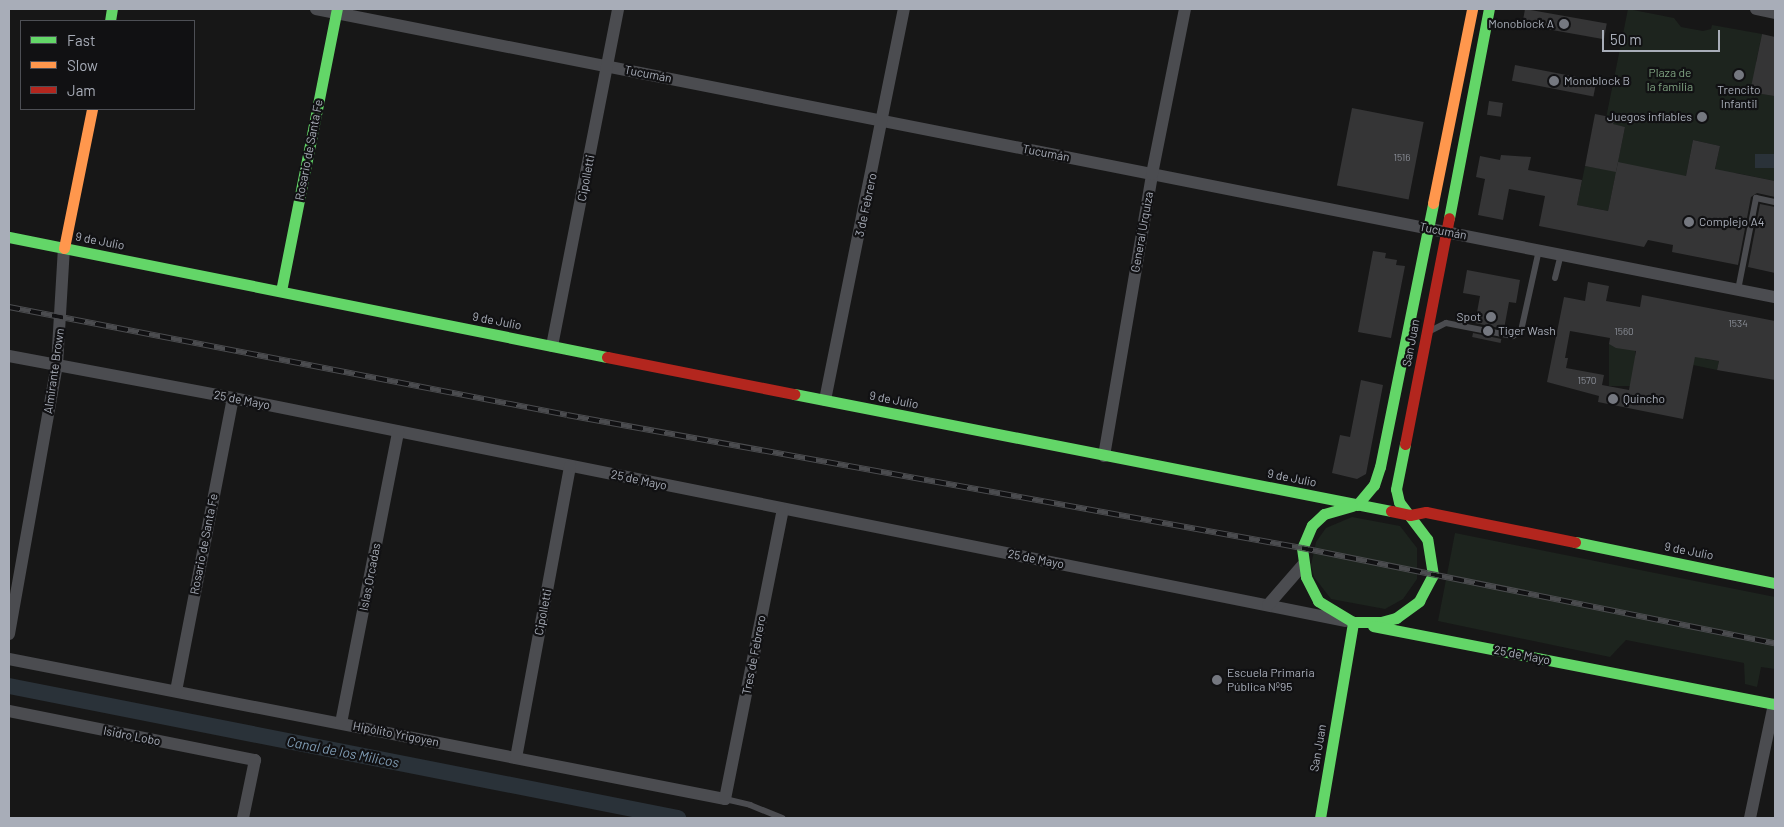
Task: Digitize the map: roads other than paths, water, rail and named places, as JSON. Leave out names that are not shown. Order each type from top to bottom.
[{"type":"main road","name":"San Juan","points":[[1357,505],[1374,485],[1380,467],[1472,9]]},
{"type":"main road","name":"San Juan","points":[[1320,818],[1353,622],[1381,622],[1396,618],[1413,607],[1426,590],[1433,574],[1432,558],[1427,539],[1399,502],[1396,489],[1490,9]]},
{"type":"main road","name":"Rosario de Santa Fe","points":[[281,291],[336,11]]},
{"type":"main road","name":"Almirante Brown","points":[[64,248],[92,110]]},
{"type":"main road","name":"9 de Julio","points":[[9,237],[1104,456],[1410,515],[1426,512],[1775,583]]},
{"type":"main road","points":[[1353,622],[1318,601],[1302,566],[1302,548],[1312,525],[1324,514],[1357,505]]},
{"type":"main road","name":"25 de Mayo","points":[[1353,622],[1775,704]]},
{"type":"street","name":"Tucumán","points":[[316,9],[336,11],[1775,297]]},
{"type":"street","name":"Cipolletti","points":[[552,346],[618,9]]},
{"type":"street","name":"3 de Febrero","points":[[825,400],[884,121],[904,9]]},
{"type":"street","name":"General Urquiza","points":[[1104,456],[1152,174],[1185,9]]},
{"type":"street","points":[[1756,9],[1775,13]]},
{"type":"street","name":"Almirante Brown","points":[[9,634],[57,365],[64,248]]},
{"type":"street","name":"25 de Mayo","points":[[9,356],[233,398],[783,510],[1353,622]]},
{"type":"street","name":"Rosario de Santa Fe","points":[[176,691],[233,398]]},
{"type":"street","name":"Islas Orcadas","points":[[341,723],[398,432]]},
{"type":"street","name":"Cipolletti","points":[[516,758],[570,466]]},
{"type":"street","name":"Tres de Febrero","points":[[725,800],[783,510]]},
{"type":"street","points":[[1268,605],[1302,566]]},
{"type":"street","name":"Hipólito Yrigoyen","points":[[9,658],[725,800]]},
{"type":"street","points":[[1750,818],[1775,704]]},
{"type":"street","name":"Isidro Lobo","points":[[9,711],[255,760],[243,818]]},
{"type":"lane","points":[[1738,290],[1756,198],[1775,202]]},
{"type":"lane","points":[[1427,333],[1446,323],[1513,336],[1521,331],[1539,250]]},
{"type":"lane","points":[[1555,278],[1561,254]]},
{"type":"lane","name":"Hipólito Yrigoyen","points":[[725,800],[750,805],[782,818]]},
{"type":"waterway","name":"Canal de los Milicos","points":[[9,686],[678,818]]},
{"type":"railway","points":[[9,307],[567,415],[1302,548],[1775,643]]},
{"type":"place","name":"Monoblock A","points":[[1564,24]]},
{"type":"place","name":"Trencito Infantil","points":[[1739,75]]},
{"type":"place","name":"Monoblock B","points":[[1554,81]]},
{"type":"place","name":"Juegos inflables","points":[[1702,117]]},
{"type":"place","name":"Complejo A4","points":[[1689,222]]},
{"type":"place","name":"Spot","points":[[1491,317]]},
{"type":"place","name":"Tiger Wash","points":[[1488,331]]},
{"type":"place","name":"Quincho","points":[[1613,399]]},
{"type":"place","name":"Escuela Primaria Pública Nº95","points":[[1217,680]]},
{"type":"park label","name":"Plaza de la familia","points":[[1670,80]]}]
